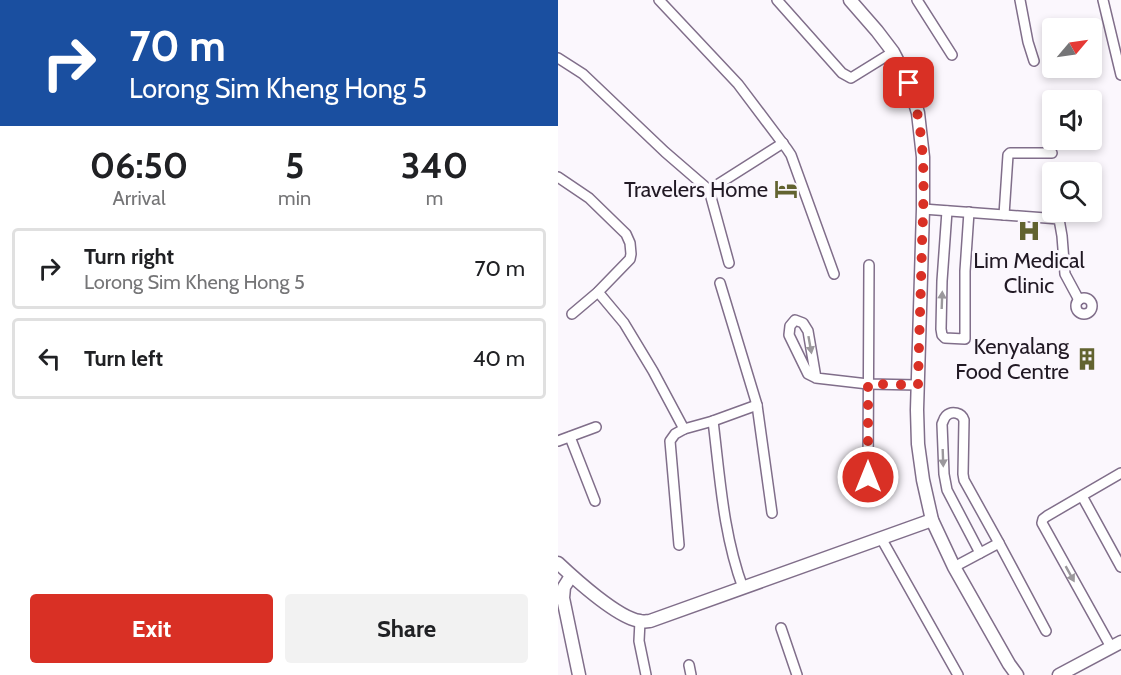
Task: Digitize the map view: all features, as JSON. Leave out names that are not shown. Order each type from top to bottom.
[{"type":"street","points":[[659,0],[738,84],[791,155],[834,274]]},
{"type":"street","points":[[777,0],[842,73],[851,78],[893,52]]},
{"type":"street","points":[[917,0],[952,55]]},
{"type":"street","points":[[1020,0],[1034,61]]},
{"type":"street","points":[[1103,0],[1121,75]]},
{"type":"street","points":[[852,1],[893,52],[909,83],[918,113],[923,157],[918,444],[932,520],[954,567],[1017,675]]},
{"type":"street","points":[[558,58],[583,74],[665,152],[709,190],[729,263]]},
{"type":"street","points":[[709,190],[783,143]]},
{"type":"street","points":[[1004,215],[1008,155],[1010,153],[1052,153]]},
{"type":"street","points":[[558,177],[589,198],[626,234],[630,243],[630,259],[598,292],[572,314]]},
{"type":"street","points":[[923,209],[1059,219],[1065,274],[1079,300]]},
{"type":"street","points":[[947,211],[942,281],[942,335],[945,338],[965,339],[965,271],[969,212]]},
{"type":"street","points":[[868,477],[869,265]]},
{"type":"street","points":[[720,283],[757,405],[771,513]]},
{"type":"street","points":[[598,292],[624,323],[684,429]]},
{"type":"street","points":[[816,378],[808,331],[803,322],[795,320],[790,326],[789,335],[808,374],[816,378],[868,384],[918,385]]},
{"type":"street","points":[[679,545],[670,441],[675,434],[684,429],[757,405]]},
{"type":"street","points":[[980,553],[951,498],[945,481],[942,424],[945,417],[951,413],[960,414],[964,420],[964,480],[1046,631]]},
{"type":"street","points":[[712,421],[727,532],[743,588]]},
{"type":"street","points":[[558,441],[596,427]]},
{"type":"street","points":[[570,437],[595,501]]},
{"type":"street","points":[[1059,675],[1116,645],[1042,523],[1043,519],[1121,473]]},
{"type":"street","points":[[1082,496],[1121,567]]},
{"type":"street","points":[[558,563],[574,579],[620,612],[640,621],[650,621],[932,520]]},
{"type":"street","points":[[881,538],[958,675]]},
{"type":"street","points":[[954,567],[999,543]]},
{"type":"street","points":[[563,598],[574,579]]},
{"type":"street","points":[[558,583],[579,675]]},
{"type":"street","points":[[640,621],[639,640],[646,675]]},
{"type":"street","points":[[781,628],[796,675]]},
{"type":"place","name":"Travelers Home","points":[[786,189]]},
{"type":"place","name":"Lim Medical Clinic","points":[[1029,231]]},
{"type":"place","name":"Kenyalang Food Centre","points":[[1087,359]]},
{"type":"route","points":[[868,477],[868,384],[918,385],[923,157],[918,113],[909,83]]}]
